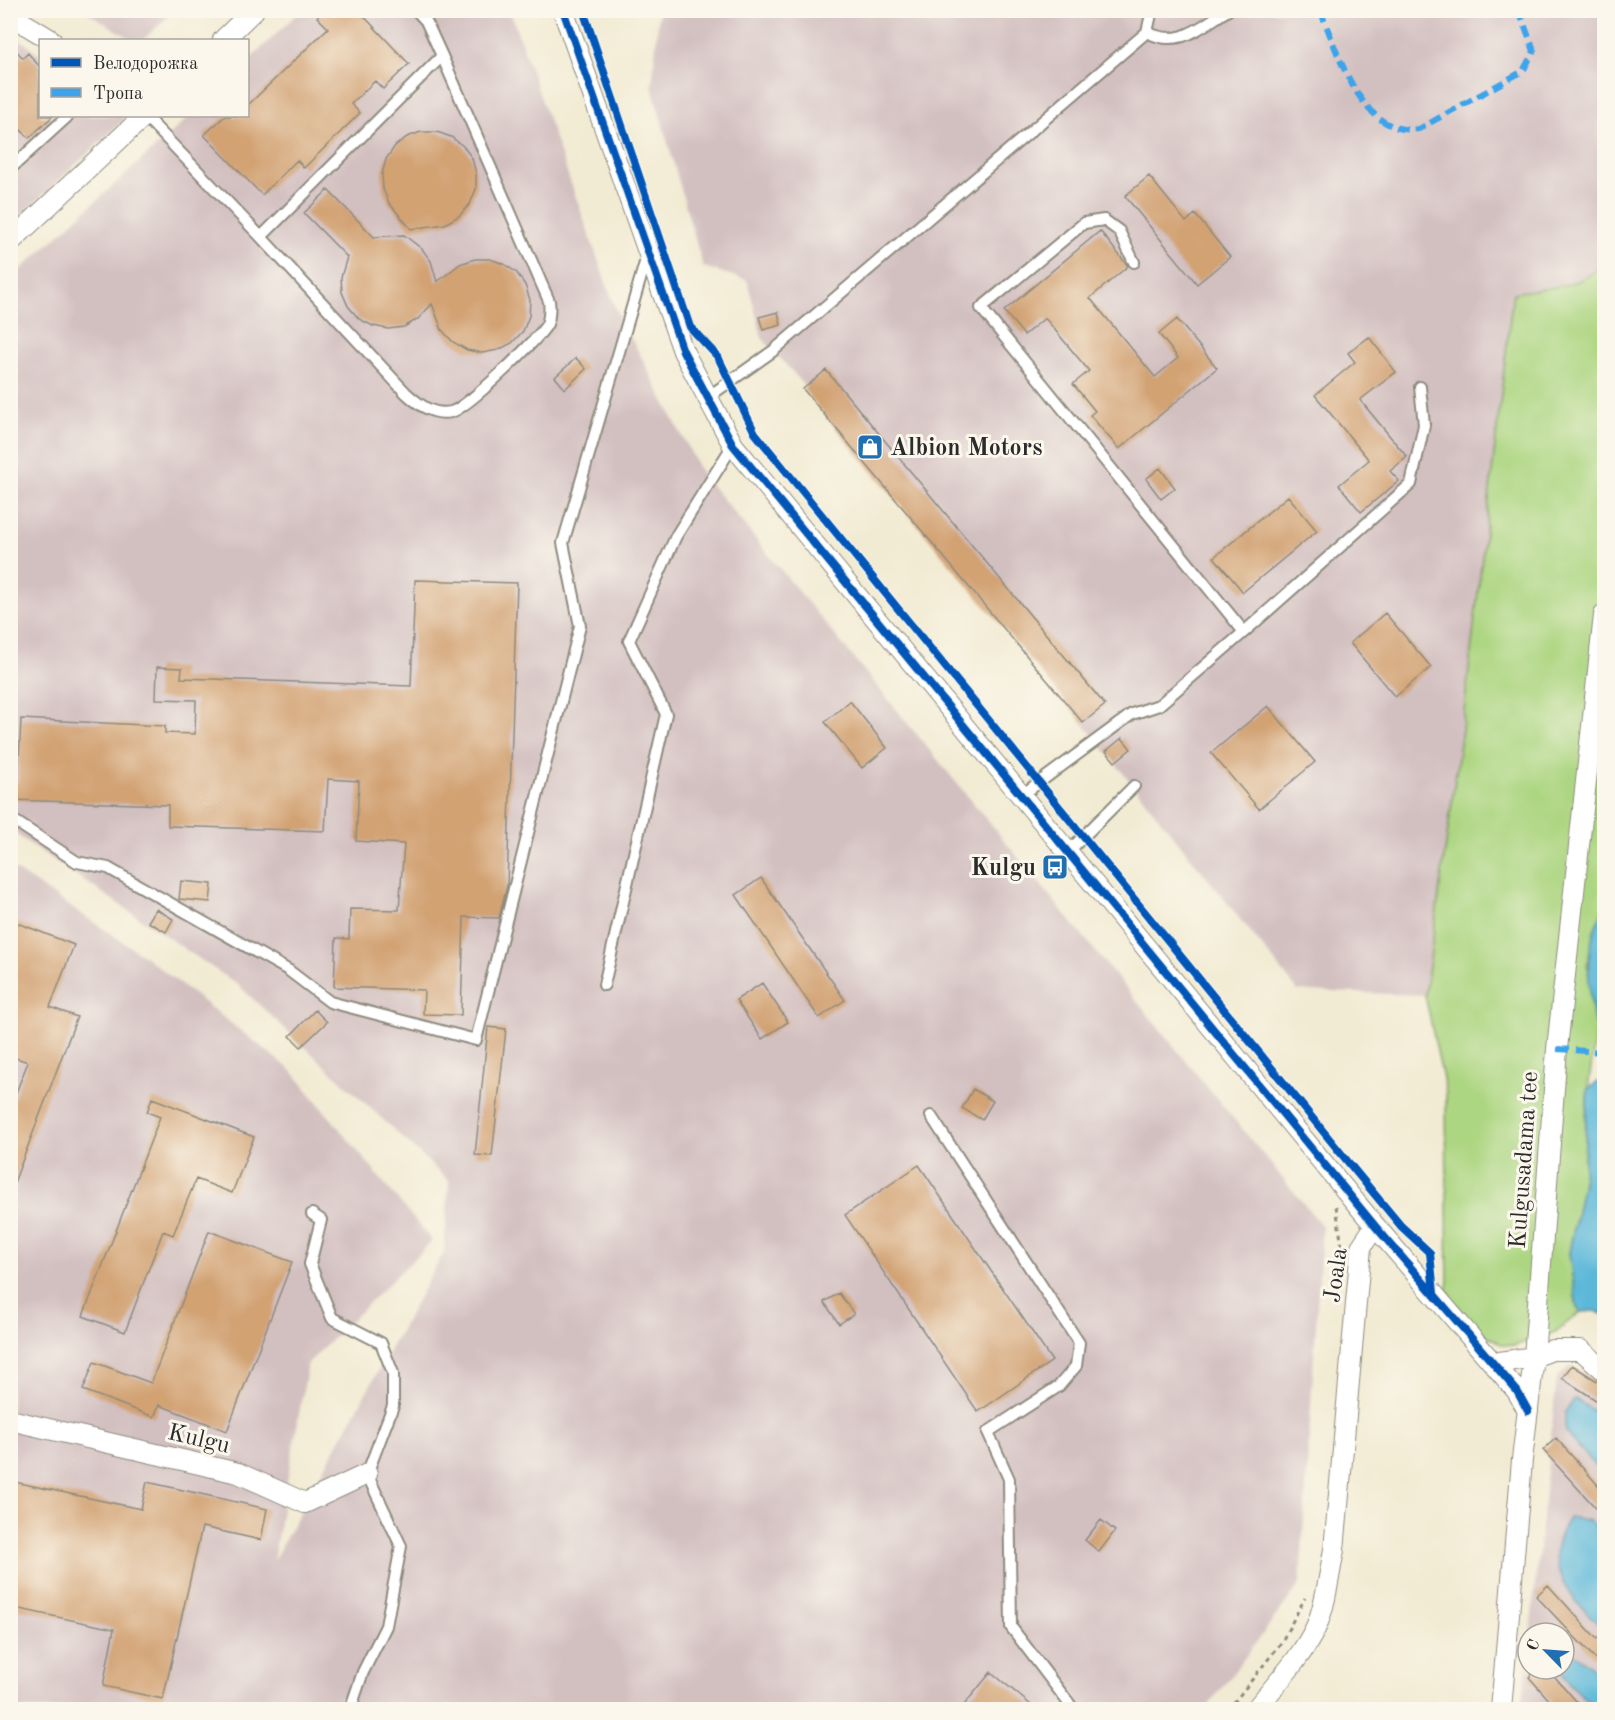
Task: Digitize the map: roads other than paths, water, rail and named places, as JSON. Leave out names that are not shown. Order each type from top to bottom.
[{"type":"street","points":[[224,39],[254,10]]},
{"type":"street","name":"Joala","points":[[563,10],[683,351],[733,445],[1375,1226],[1361,1247],[1334,1550],[1324,1598],[1316,1627],[1295,1660],[1255,1710]]},
{"type":"street","points":[[10,15],[49,39]]},
{"type":"street","points":[[10,242],[143,117]]},
{"type":"street","name":"Kulgusadama tee","points":[[1501,1710],[1534,1357],[1557,1049],[1605,615]]},
{"type":"street","points":[[1375,1226],[1493,1363],[1516,1391],[1528,1411]]},
{"type":"street","points":[[1493,1363],[1534,1357],[1552,1350],[1581,1350],[1605,1370]]},
{"type":"street","name":"Kulgu","points":[[10,1420],[238,1473],[305,1503],[367,1474]]},
{"type":"lane","points":[[145,117],[261,237],[406,393],[426,409],[450,413],[464,406],[537,338],[550,315],[549,301],[442,56],[426,21],[416,10]]},
{"type":"lane","points":[[708,397],[773,351],[1147,32],[1152,10]]},
{"type":"lane","points":[[1147,32],[1169,40],[1182,37],[1228,10]]},
{"type":"lane","points":[[261,237],[442,56]]},
{"type":"lane","points":[[10,170],[67,117]]},
{"type":"lane","points":[[1134,262],[1119,231],[1104,220],[1084,223],[981,308],[1245,632]]},
{"type":"lane","points":[[10,818],[77,862],[108,868],[288,970],[330,1002],[476,1040],[580,626],[563,543],[648,254]]},
{"type":"lane","points":[[1022,795],[1132,714],[1159,705],[1245,632],[1411,484],[1424,425],[1420,387]]},
{"type":"lane","points":[[604,985],[666,714],[629,641],[676,536],[733,445]]},
{"type":"lane","points":[[1068,852],[1134,786]]},
{"type":"lane","points":[[931,1116],[1079,1343],[1076,1366],[1059,1386],[988,1432],[1009,1479],[1011,1627],[1074,1710]]},
{"type":"lane","points":[[312,1214],[321,1220],[310,1264],[332,1318],[381,1343],[393,1373],[393,1406],[367,1474],[401,1546],[387,1626],[363,1672],[350,1710]]},
{"type":"water","points":[[1604,910],[1604,1027],[1601,1028],[1594,1022],[1589,964],[1593,936]]},
{"type":"water","points":[[1604,1078],[1604,1315],[1595,1311],[1581,1312],[1577,1308],[1569,1253],[1583,1182],[1588,1089]]},
{"type":"water","points":[[1575,1399],[1604,1418],[1604,1475],[1565,1432],[1565,1412]]},
{"type":"water","points":[[1570,1517],[1590,1521],[1604,1538],[1604,1629],[1569,1592],[1557,1564],[1556,1550]]},
{"type":"water","points":[[1576,1655],[1604,1677],[1604,1709],[1596,1709],[1568,1681],[1576,1681]]},
{"type":"place","name":"Albion Motors","points":[[870,447]]},
{"type":"place","name":"Kulgu","points":[[1055,867]]}]
